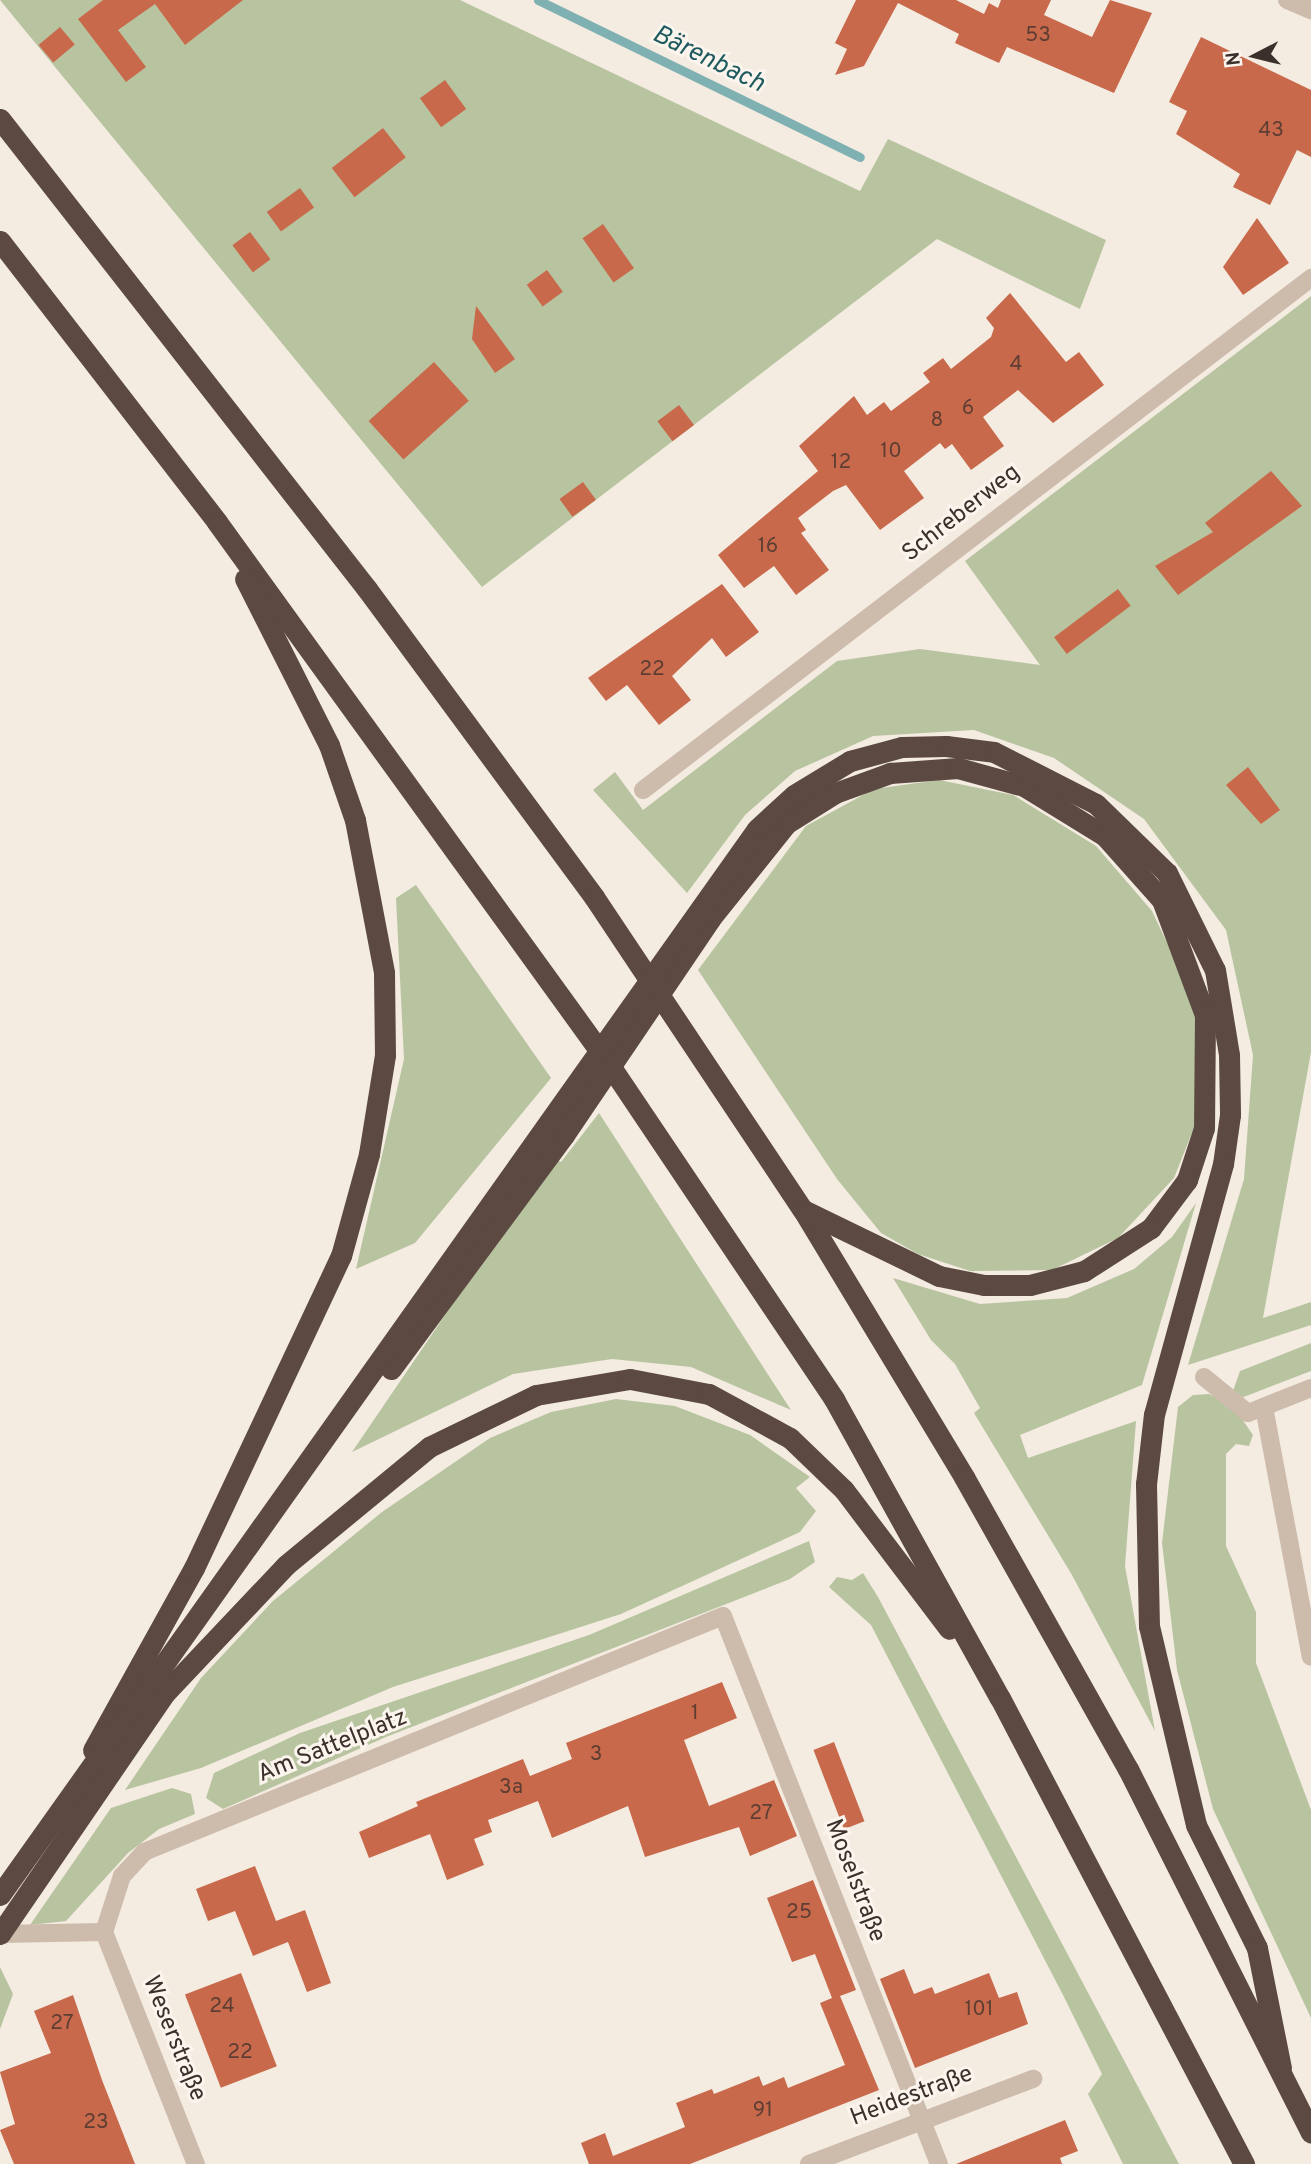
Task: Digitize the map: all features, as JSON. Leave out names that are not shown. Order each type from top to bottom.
[{"type":"highway","points":[[0,119],[368,589],[594,897],[803,1210],[964,1477],[1128,1769],[1311,2133]]},
{"type":"highway","points":[[0,241],[217,522],[609,1064],[834,1399],[1000,1698],[1244,2164]]},
{"type":"highway","points":[[77,1783],[194,1568],[341,1256],[369,1154],[385,1055],[384,972],[355,820],[329,745],[217,522]]},
{"type":"highway","points":[[0,1934],[705,912],[757,829],[794,794],[850,761],[902,747],[994,752],[1037,769],[1096,804],[1142,846],[1191,912],[1214,970],[1229,1055],[1223,1164],[1162,1377],[1154,1414],[1146,1484],[1149,1626],[1196,1825],[1256,1948],[1280,2068]]},
{"type":"highway","points":[[705,912],[779,832],[835,793],[890,773],[958,768],[1024,786],[1105,836],[1162,900],[1186,948],[1206,1015],[1204,1128],[1187,1180],[1151,1228],[1119,1253],[1030,1285],[984,1285],[939,1276],[803,1210]]},
{"type":"highway","points":[[0,1895],[77,1783],[133,1715],[558,1126]]},
{"type":"highway","points":[[165,1693],[286,1565],[429,1447],[536,1395],[630,1379],[709,1394],[790,1438],[844,1490],[1000,1698]]},
{"type":"street","points":[[1287,0],[1311,10]]},
{"type":"street","name":"Schreberweg","points":[[643,790],[1311,278]]},
{"type":"street","points":[[1204,1377],[1248,1413],[1311,1388]]},
{"type":"street","points":[[1264,1407],[1311,1657]]},
{"type":"street","name":"Am Sattelplatz","points":[[104,1932],[122,1876],[144,1852],[723,1616]]},
{"type":"street","name":"Moselstraße","points":[[723,1616],[939,2164]]},
{"type":"street","points":[[0,1934],[104,1932]]},
{"type":"street","name":"Weserstraße","points":[[104,1932],[196,2164]]},
{"type":"street","name":"Heidestraße","points":[[809,2164],[921,2117],[1033,2080]]},
{"type":"green space","points":[[0,0],[460,0],[860,191],[888,139],[1106,240],[1080,309],[937,239],[482,587]]},
{"type":"green space","points":[[1311,296],[1311,1052],[1263,1318],[1311,1302],[1311,1325],[1188,1365],[1244,1179],[1253,1055],[1226,930],[1144,819],[1054,758],[974,730],[873,736],[795,771],[745,815],[687,893],[593,790],[615,772],[643,810],[837,661],[920,649],[1040,665],[965,561]]},
{"type":"green space","points":[[939,780],[1013,795],[1096,846],[1152,911],[1186,983],[1199,1030],[1197,1120],[1174,1178],[1118,1238],[1052,1270],[970,1271],[918,1254],[881,1233],[837,1179],[698,970],[806,826],[874,789]]},
{"type":"green space","points":[[416,885],[551,1078],[415,1243],[356,1269],[404,1059],[396,898]]},
{"type":"green space","points":[[599,1113],[791,1410],[691,1367],[612,1359],[513,1374],[352,1452],[552,1158],[561,1162]]},
{"type":"green space","points":[[1196,1203],[1142,1385],[1020,1435],[1028,1458],[1136,1421],[1125,1566],[1155,1731],[1072,1575],[974,1413],[980,1408],[955,1364],[931,1340],[893,1278],[980,1304],[1067,1298],[1134,1269],[1172,1237]]},
{"type":"green space","points":[[1311,1343],[1311,1371],[1241,1398],[1233,1391],[1240,1371]]},
{"type":"green space","points":[[1209,1394],[1233,1406],[1253,1435],[1249,1446],[1236,1444],[1226,1454],[1226,1546],[1256,1612],[1256,1663],[1311,1810],[1311,2018],[1213,1809],[1177,1670],[1162,1543],[1178,1407],[1193,1395]]},
{"type":"green space","points":[[616,1399],[675,1406],[750,1435],[810,1477],[796,1488],[816,1511],[800,1532],[621,1614],[393,1687],[201,1768],[125,1790],[201,1678],[273,1601],[382,1512],[490,1438],[551,1412]]},
{"type":"green space","points":[[809,1541],[815,1562],[790,1579],[386,1737],[223,1809],[206,1798],[214,1773],[300,1733],[589,1635]]},
{"type":"green space","points":[[863,1573],[1179,2164],[1123,2164],[1088,2094],[1102,2074],[1063,1995],[871,1625],[829,1587],[837,1577],[852,1580]]},
{"type":"green space","points":[[172,1788],[191,1794],[195,1814],[159,1829],[128,1853],[66,1921],[30,1925],[111,1808]]},
{"type":"green space","points":[[0,1967],[13,1994],[0,2029]]},
{"type":"building","points":[[103,0],[243,0],[185,45],[155,4],[118,30],[146,67],[126,82],[78,19]]},
{"type":"building","points":[[856,0],[956,0],[984,14],[989,3],[998,8],[1001,0],[1051,0],[1044,15],[1092,37],[1110,0],[1152,13],[1114,93],[1007,47],[999,63],[955,43],[959,34],[898,3],[864,66],[835,75],[847,49],[835,43]]},
{"type":"building","points":[[60,27],[75,45],[53,63],[39,45]]},
{"type":"building","points":[[1201,37],[1311,90],[1311,157],[1297,150],[1270,205],[1233,187],[1240,174],[1176,134],[1187,111],[1169,102]]},
{"type":"building","points":[[445,80],[466,109],[441,127],[420,98]]},
{"type":"building","points":[[383,128],[406,157],[355,197],[332,168]]},
{"type":"building","points":[[300,188],[314,207],[281,232],[267,212]]},
{"type":"building","points":[[1257,218],[1289,263],[1243,295],[1223,267]]},
{"type":"building","points":[[603,224],[634,268],[613,283],[583,238]]},
{"type":"building","points":[[250,232],[270,259],[253,272],[232,245]]},
{"type":"building","points":[[547,270],[563,292],[543,307],[527,285]]},
{"type":"building","points":[[1010,293],[1066,362],[1079,352],[1104,385],[1053,423],[1018,390],[983,417],[1004,446],[971,470],[952,444],[945,449],[940,443],[904,471],[924,498],[880,530],[846,485],[833,491],[798,518],[806,530],[801,533],[829,570],[796,595],[774,566],[744,588],[718,555],[818,471],[799,446],[854,396],[867,415],[884,402],[891,411],[930,382],[923,373],[943,358],[951,369],[991,337],[994,328],[986,318]]},
{"type":"building","points":[[476,306],[515,359],[495,373],[472,339]]},
{"type":"building","points":[[434,362],[469,401],[403,460],[369,421]]},
{"type":"building","points":[[679,405],[694,425],[672,441],[657,421]]},
{"type":"building","points":[[1271,471],[1302,506],[1178,595],[1155,566],[1213,532],[1205,523]]},
{"type":"building","points":[[583,482],[596,500],[572,517],[560,499]]},
{"type":"building","points":[[722,584],[759,632],[726,657],[712,638],[672,676],[691,700],[659,725],[627,685],[606,701],[588,678]]},
{"type":"building","points":[[1118,589],[1131,606],[1067,654],[1054,637]]},
{"type":"building","points":[[1248,767],[1280,810],[1261,824],[1226,785]]},
{"type":"building","points":[[722,1682],[737,1718],[684,1740],[709,1806],[774,1780],[797,1836],[750,1856],[739,1827],[645,1857],[628,1806],[552,1838],[538,1801],[488,1820],[492,1832],[474,1839],[484,1865],[447,1880],[430,1834],[369,1858],[359,1832],[418,1806],[416,1802],[523,1759],[530,1776],[572,1759],[566,1743]]},
{"type":"building","points":[[834,1742],[864,1821],[844,1829],[813,1750]]},
{"type":"building","points":[[255,1866],[276,1921],[305,1910],[331,1983],[307,1992],[288,1942],[253,1956],[235,1911],[208,1921],[196,1889]]},
{"type":"building","points":[[813,1880],[856,1990],[840,1996],[879,2090],[690,2164],[589,2164],[581,2143],[605,2133],[613,2156],[685,2127],[676,2103],[712,2089],[714,2094],[759,2076],[763,2086],[784,2077],[788,2088],[845,2065],[820,2003],[832,1998],[815,1954],[792,1962],[767,1898]]},
{"type":"building","points":[[904,1969],[914,1994],[932,1987],[935,1994],[989,1973],[999,1998],[1017,1992],[1028,2024],[915,2068],[880,1979]]},
{"type":"building","points":[[241,1973],[277,2066],[221,2088],[185,1995]]},
{"type":"building","points":[[73,1995],[135,2164],[14,2164],[0,2130],[15,2124],[0,2072],[51,2053],[34,2011]]},
{"type":"building","points":[[1065,2120],[1078,2151],[1060,2158],[1062,2164],[956,2164]]},
{"type":"waterway","name":"Bärenbach","points":[[538,0],[860,157]]}]
